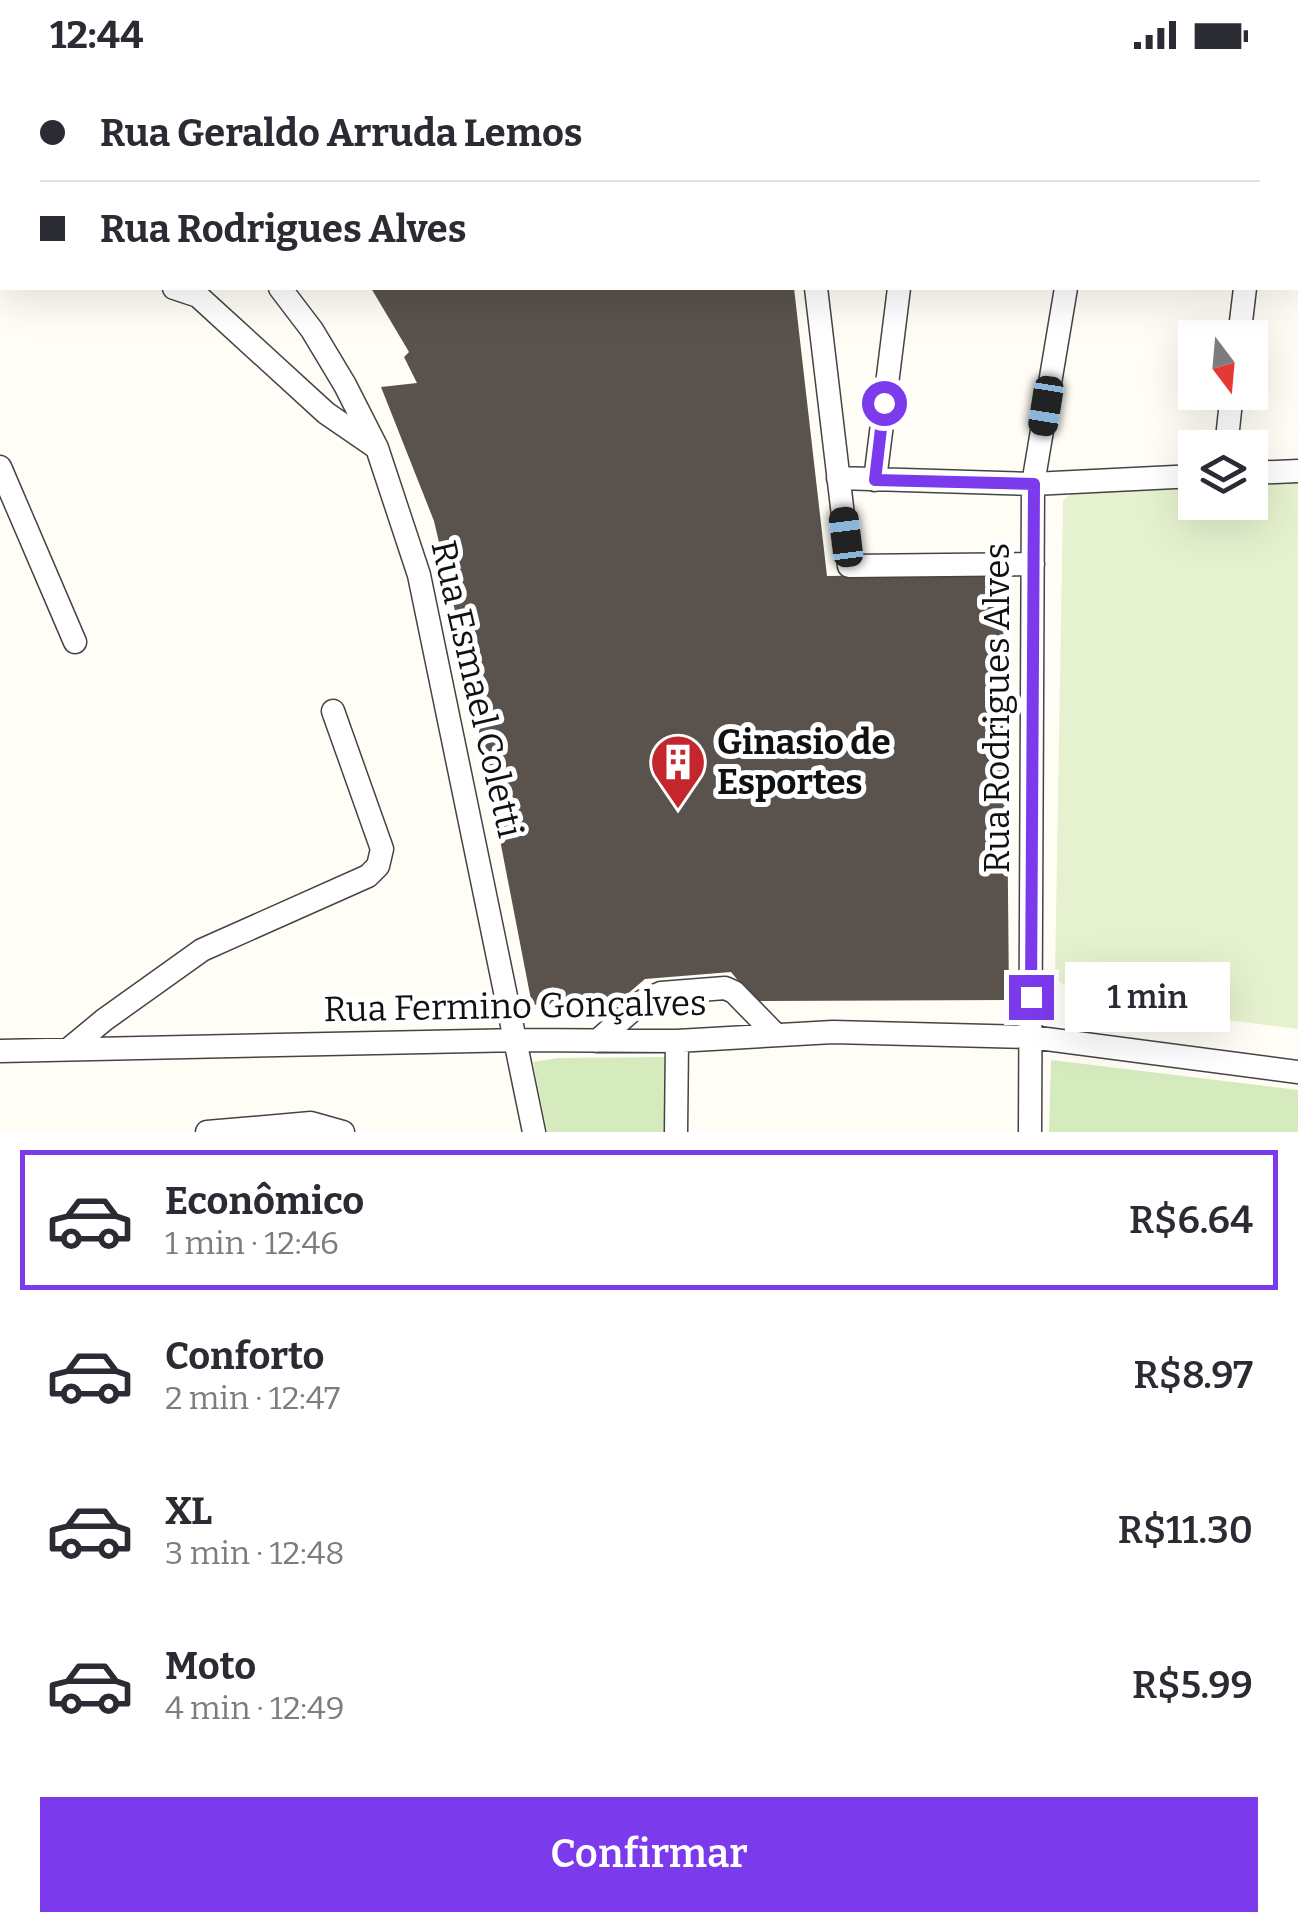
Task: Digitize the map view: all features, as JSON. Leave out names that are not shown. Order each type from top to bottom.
[{"type":"street","points":[[180,290],[198,296],[326,414],[377,448]]},
{"type":"street","name":"Rua Esmael Coletti","points":[[282,290],[312,330],[377,448],[420,575],[534,1132]]},
{"type":"street","points":[[816,290],[849,566],[1033,564]]},
{"type":"street","points":[[875,480],[899,290]]},
{"type":"street","name":"Rua Rodrigues Alves","points":[[1030,1132],[1034,484],[1066,290]]},
{"type":"street","points":[[1242,320],[1246,290]]},
{"type":"street","points":[[0,467],[7,508],[75,642]]},
{"type":"street","points":[[1268,472],[1298,471]]},
{"type":"street","points":[[838,478],[1034,484],[1178,477]]},
{"type":"street","points":[[69,1049],[202,950],[368,876],[378,866],[382,849],[333,712]]},
{"type":"street","points":[[597,1041],[642,1001],[661,993],[725,988],[734,992],[776,1035]]},
{"type":"street","name":"Rua Fermino Gonçalves","points":[[0,1051],[677,1040],[833,1032],[1031,1036],[1298,1072]]},
{"type":"street","points":[[676,1132],[677,1040]]},
{"type":"street","points":[[207,1132],[312,1122],[342,1132]]},
{"type":"green space","points":[[1298,475],[1298,1029],[1087,1002],[1055,978],[1063,501],[1079,487],[1178,481],[1178,520],[1268,520],[1268,476]]},
{"type":"green space","points":[[667,1057],[666,1132],[547,1132],[533,1062],[558,1058]]},
{"type":"green space","points":[[1051,1060],[1298,1090],[1298,1132],[1049,1132]]},
{"type":"building","points":[[372,290],[794,290],[827,576],[1005,574],[1009,1000],[755,1001],[731,972],[645,979],[618,1002],[532,1005],[459,628],[434,521],[381,387],[417,383],[404,357],[409,352]]},
{"type":"place","name":"Ginasio de Esportes","points":[[678,811]]},
{"type":"route","points":[[884,403],[875,480],[1034,484],[1031,997]]}]
